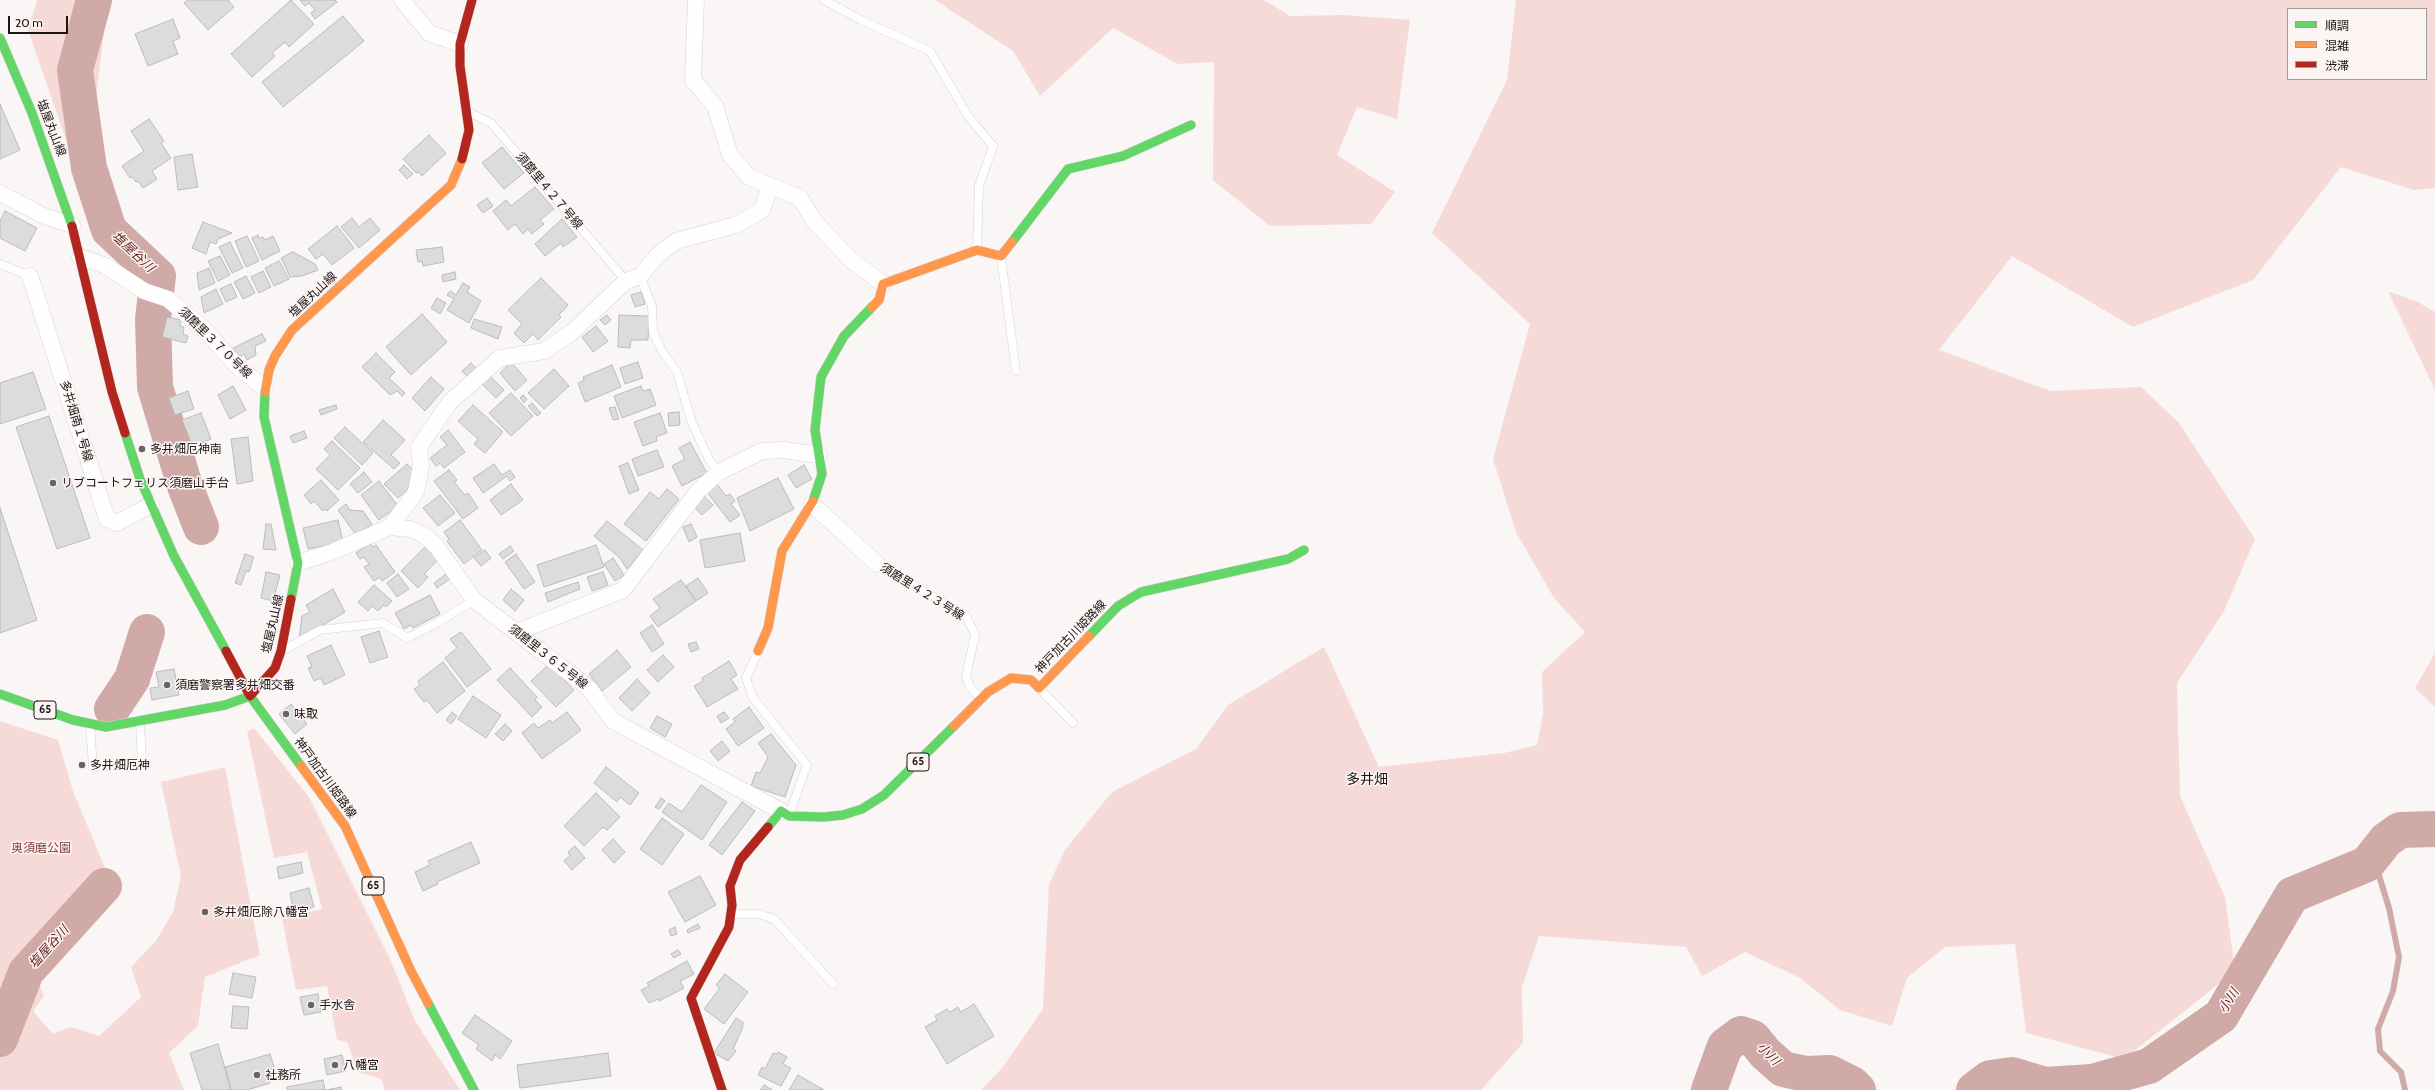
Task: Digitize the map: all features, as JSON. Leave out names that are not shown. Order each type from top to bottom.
[{"type":"street","points":[[402,0],[429,33],[460,44]]},
{"type":"street","name":"塩屋丸山線","points":[[0,38],[32,112],[72,225],[118,414],[151,505],[174,556],[250,696],[274,668],[282,651],[298,563],[264,417],[265,389],[275,356],[292,330],[451,185],[461,164],[469,130],[465,110],[460,44],[472,0]]},
{"type":"street","points":[[696,0],[693,80],[715,106],[730,156],[749,178],[800,198],[814,221],[850,259],[883,284]]},
{"type":"street","points":[[883,284],[977,250],[1001,256],[1068,169],[1123,156],[1191,125]]},
{"type":"street","points":[[298,563],[332,552],[390,526],[416,492],[421,466],[419,447],[450,402],[500,358],[544,351],[571,333],[658,255],[676,241],[736,225],[762,210],[770,186]]},
{"type":"street","points":[[0,193],[44,216],[72,225]]},
{"type":"street","name":"須磨里３７０号線","points":[[80,256],[106,266],[144,291],[168,299],[205,330],[235,364],[265,389]]},
{"type":"street","name":"多井畑南１号線","points":[[30,276],[106,519],[117,523],[151,505]]},
{"type":"street","points":[[758,651],[768,628],[782,551],[812,504],[822,474],[815,430],[821,377],[844,336],[878,300],[883,284]]},
{"type":"street","points":[[517,632],[624,590],[698,491],[720,472],[762,451],[784,450],[819,455]]},
{"type":"street","name":"須磨里４２３号線","points":[[812,504],[877,564]]},
{"type":"street","name":"須磨里３６５号線","points":[[390,526],[410,529],[424,535],[437,547],[474,600],[589,688],[613,721],[785,814]]},
{"type":"street","name":"神戸加古川姫路線","points":[[785,814],[824,817],[843,815],[862,809],[884,795],[982,700],[1011,678],[1031,680],[1039,688],[1118,606],[1141,592],[1288,559],[1304,550]]},
{"type":"street","name":"65","points":[[0,694],[90,724],[106,727],[140,722],[225,705],[250,696]]},
{"type":"street","name":"神戸加古川姫路線","points":[[250,696],[345,826],[411,970],[474,1090]]},
{"type":"street","points":[[722,1090],[691,998],[729,927],[731,914],[730,886],[740,860],[785,814]]},
{"type":"lane","points":[[824,0],[861,20],[930,51],[968,116],[993,146],[979,186],[977,250]]},
{"type":"lane","name":"須磨里４２７号線","points":[[465,110],[491,123],[633,279],[652,306],[653,332],[677,372],[692,423],[710,461],[720,472]]},
{"type":"lane","points":[[1001,256],[1016,371]]},
{"type":"lane","points":[[0,264],[30,276]]},
{"type":"lane","name":"須磨里４２３号線","points":[[877,564],[966,616],[975,635],[966,677],[970,687],[982,700]]},
{"type":"lane","points":[[282,651],[320,630],[383,623],[407,638],[439,622],[474,600]]},
{"type":"lane","points":[[758,651],[746,678],[753,698],[807,766],[785,814]]},
{"type":"lane","points":[[1039,688],[1073,723]]},
{"type":"lane","points":[[90,724],[92,768],[142,763],[140,722]]},
{"type":"lane","points":[[731,914],[759,914],[774,919],[833,984]]},
{"type":"green space","points":[[37,0],[108,0],[96,97],[73,160],[28,30]]},
{"type":"green space","points":[[935,0],[1264,0],[1290,16],[1344,15],[1410,20],[1397,119],[1357,107],[1337,155],[1395,192],[1371,224],[1270,226],[1213,180],[1214,62],[1178,64],[1113,28],[1040,96],[1013,51]]},
{"type":"green space","points":[[1516,0],[2435,0],[2435,188],[2414,190],[2341,167],[2253,280],[2133,327],[2012,256],[1939,350],[2051,391],[2141,387],[2179,423],[2255,539],[2224,611],[2177,683],[2180,796],[2225,897],[2235,971],[2124,1059],[2026,1033],[2015,944],[1945,947],[1907,978],[1892,1026],[1840,1010],[1800,978],[1745,952],[1702,976],[1686,947],[1539,936],[1522,987],[1523,1043],[1481,1090],[981,1090],[1003,1067],[1043,1009],[1049,884],[1065,850],[1112,792],[1196,749],[1228,705],[1324,647],[1379,767],[1504,753],[1537,745],[1543,714],[1542,672],[1585,632],[1554,598],[1516,532],[1493,459],[1530,324],[1432,233],[1507,80]]},
{"type":"green space","points":[[2388,291],[2418,302],[2435,312],[2435,390]]},
{"type":"green space","points":[[2435,653],[2435,707],[2415,688]]},
{"type":"green space","name":"奥須磨公園","points":[[0,721],[58,740],[73,791],[113,887],[99,914],[61,944],[35,973],[44,996],[33,1011],[53,1034],[71,1027],[99,1036],[141,997],[131,967],[156,941],[173,912],[181,876],[161,782],[225,767],[260,955],[205,977],[198,1026],[169,1053],[184,1090],[0,1090]]},
{"type":"green space","points":[[254,728],[309,797],[391,961],[415,1021],[460,1090],[385,1090],[381,1079],[358,1072],[347,1042],[337,1040],[327,986],[296,990],[282,918],[322,909],[307,852],[274,858],[247,732]]},
{"type":"building","points":[[187,0],[228,0],[234,7],[208,30],[184,3]]},
{"type":"building","points":[[291,0],[314,24],[289,47],[285,42],[272,53],[275,56],[252,77],[231,54]]},
{"type":"building","points":[[300,0],[335,0],[337,2],[315,19],[311,13],[315,10],[309,3],[305,6]]},
{"type":"building","points":[[343,16],[364,41],[283,107],[262,82]]},
{"type":"building","points":[[173,19],[180,38],[173,41],[178,54],[148,66],[135,34]]},
{"type":"building","points":[[0,104],[20,150],[0,159]]},
{"type":"building","points":[[149,119],[164,141],[161,143],[171,158],[152,171],[157,179],[143,188],[138,181],[136,182],[132,177],[130,178],[122,166],[144,151],[131,131]]},
{"type":"building","points":[[429,135],[446,153],[422,176],[418,172],[416,173],[403,159]]},
{"type":"building","points":[[502,147],[524,173],[504,189],[482,163]]},
{"type":"building","points":[[192,154],[198,187],[178,190],[174,157]]},
{"type":"building","points":[[404,165],[413,174],[407,179],[399,170]]},
{"type":"building","points":[[535,187],[554,209],[540,220],[544,224],[532,234],[528,229],[523,234],[515,224],[508,230],[493,211],[506,200],[511,206]]},
{"type":"building","points":[[487,198],[493,206],[483,213],[477,205]]},
{"type":"building","points":[[5,211],[37,228],[25,251],[0,238],[0,221]]},
{"type":"building","points":[[352,218],[359,227],[370,218],[380,230],[359,248],[341,227]]},
{"type":"building","points":[[562,219],[577,237],[563,247],[561,243],[545,256],[535,244]]},
{"type":"building","points":[[203,222],[232,233],[218,239],[216,244],[210,242],[206,254],[192,248]]},
{"type":"building","points":[[337,226],[354,248],[332,265],[323,254],[316,259],[308,249]]},
{"type":"building","points":[[258,235],[259,238],[263,237],[265,240],[273,236],[280,251],[262,260],[252,238]]},
{"type":"building","points":[[247,236],[259,261],[246,267],[235,241]]},
{"type":"building","points":[[230,242],[243,268],[232,273],[219,247]]},
{"type":"building","points":[[442,247],[444,262],[423,266],[422,261],[418,262],[416,250]]},
{"type":"building","points":[[293,252],[315,264],[318,270],[302,276],[290,277],[281,258]]},
{"type":"building","points":[[220,256],[230,275],[218,281],[208,261]]},
{"type":"building","points":[[279,261],[289,279],[274,286],[265,268]]},
{"type":"building","points":[[209,268],[215,283],[199,290],[197,273]]},
{"type":"building","points":[[263,271],[271,287],[259,293],[251,277]]},
{"type":"building","points":[[455,272],[456,279],[443,282],[442,275]]},
{"type":"building","points":[[246,276],[255,293],[243,299],[234,282]]},
{"type":"building","points":[[541,278],[568,305],[559,315],[561,317],[538,340],[533,334],[524,343],[514,333],[522,324],[508,310]]},
{"type":"building","points":[[463,283],[470,287],[467,292],[481,301],[469,323],[447,310],[454,299],[447,295],[450,291],[456,295]]},
{"type":"building","points":[[231,284],[237,297],[226,302],[220,289]]},
{"type":"building","points":[[216,289],[223,304],[204,313],[201,297]]},
{"type":"building","points":[[641,292],[645,304],[635,307],[631,295]]},
{"type":"building","points":[[437,298],[446,303],[440,314],[431,308]]},
{"type":"building","points":[[422,314],[447,342],[411,375],[386,347]]},
{"type":"building","points":[[607,315],[611,320],[605,325],[600,320]]},
{"type":"building","points":[[619,315],[649,316],[648,340],[631,340],[630,348],[618,347]]},
{"type":"building","points":[[167,317],[181,320],[180,326],[184,327],[183,334],[188,336],[186,343],[162,337]]},
{"type":"building","points":[[474,319],[502,327],[498,339],[471,328]]},
{"type":"building","points":[[596,326],[608,341],[593,352],[582,337]]},
{"type":"building","points":[[262,334],[266,341],[255,346],[256,355],[247,360],[244,354],[238,357],[233,348]]},
{"type":"building","points":[[376,353],[395,372],[389,378],[405,393],[402,396],[397,391],[390,395],[362,367]]},
{"type":"building","points":[[511,362],[527,380],[515,391],[500,373]]},
{"type":"building","points":[[638,362],[643,378],[625,384],[620,368]]},
{"type":"building","points":[[471,363],[476,368],[467,376],[462,371]]},
{"type":"building","points":[[612,365],[621,387],[585,402],[578,383],[584,380],[583,377]]},
{"type":"building","points":[[554,369],[569,386],[544,409],[528,393]]},
{"type":"building","points":[[33,372],[46,409],[0,424],[0,383]]},
{"type":"building","points":[[490,376],[504,390],[496,398],[482,384]]},
{"type":"building","points":[[431,377],[444,389],[425,411],[412,398]]},
{"type":"building","points":[[233,386],[246,410],[230,419],[218,395]]},
{"type":"building","points":[[641,386],[643,391],[650,389],[656,405],[622,418],[614,396]]},
{"type":"building","points":[[188,391],[194,409],[175,415],[169,398]]},
{"type":"building","points":[[511,393],[533,416],[511,436],[489,413]]},
{"type":"building","points":[[523,395],[527,399],[524,403],[520,398]]},
{"type":"building","points":[[532,403],[541,413],[537,416],[528,406]]},
{"type":"building","points":[[336,405],[337,409],[321,415],[319,410]]},
{"type":"building","points":[[473,405],[503,432],[485,453],[474,444],[478,439],[458,421]]},
{"type":"building","points":[[615,407],[619,419],[613,420],[609,408]]},
{"type":"building","points":[[679,412],[680,425],[669,426],[668,413]]},
{"type":"building","points":[[201,413],[211,439],[193,447],[182,420]]},
{"type":"building","points":[[660,413],[667,433],[656,437],[657,441],[643,446],[634,422]]},
{"type":"building","name":"リブコートフェリス須磨山手台","points":[[49,416],[90,538],[57,549],[16,427]]},
{"type":"building","points":[[383,420],[405,440],[391,455],[400,463],[394,469],[363,442]]},
{"type":"building","points":[[345,427],[373,453],[362,465],[334,438]]},
{"type":"building","points":[[448,430],[465,452],[444,468],[440,463],[436,466],[430,458],[447,445],[440,437]]},
{"type":"building","points":[[304,431],[307,438],[293,443],[290,436]]},
{"type":"building","points":[[248,437],[253,481],[237,484],[231,439]]},
{"type":"building","points":[[332,441],[360,468],[338,490],[316,469],[330,455],[324,449]]},
{"type":"building","points":[[690,442],[707,473],[682,486],[672,466],[685,459],[679,448]]},
{"type":"building","points":[[657,450],[664,467],[638,476],[632,459]]},
{"type":"building","points":[[628,463],[639,490],[629,494],[619,466]]},
{"type":"building","points":[[407,464],[414,471],[408,489],[398,498],[384,484]]},
{"type":"building","points":[[494,464],[502,475],[510,470],[515,477],[510,481],[507,476],[483,493],[473,478]]},
{"type":"building","points":[[804,465],[812,479],[796,488],[788,475]]},
{"type":"building","points":[[449,470],[457,480],[454,482],[465,495],[468,493],[478,508],[463,519],[434,481]]},
{"type":"building","points":[[364,472],[372,482],[358,493],[350,484]]},
{"type":"building","points":[[778,478],[794,509],[750,531],[737,498]]},
{"type":"building","points":[[321,480],[339,500],[327,511],[325,509],[323,511],[314,501],[311,504],[304,495]]},
{"type":"building","points":[[379,481],[398,506],[379,520],[361,495]]},
{"type":"building","points":[[511,484],[523,500],[501,515],[490,500]]},
{"type":"building","points":[[717,484],[726,496],[730,494],[735,501],[731,504],[740,515],[730,522],[707,492]]},
{"type":"building","points":[[667,489],[679,499],[646,541],[624,524],[650,492],[659,499]]},
{"type":"building","points":[[440,495],[455,513],[438,526],[423,508]]},
{"type":"building","points":[[704,496],[713,505],[702,515],[693,506]]},
{"type":"building","points":[[346,504],[350,510],[363,511],[372,524],[356,535],[338,510]]},
{"type":"building","points":[[0,508],[37,620],[0,633]]},
{"type":"building","points":[[338,520],[343,542],[308,549],[303,528]]},
{"type":"building","points":[[460,520],[482,550],[464,564],[447,541],[449,539],[444,532]]},
{"type":"building","points":[[607,521],[643,550],[627,569],[620,558],[594,536]]},
{"type":"building","points":[[266,524],[271,524],[276,550],[263,549]]},
{"type":"building","points":[[691,524],[697,537],[689,542],[683,527]]},
{"type":"building","points":[[740,533],[745,561],[705,568],[700,540]]},
{"type":"building","points":[[370,543],[373,547],[376,545],[395,572],[382,581],[380,577],[374,581],[364,567],[369,564],[364,557],[360,559],[356,553]]},
{"type":"building","points":[[596,545],[604,567],[544,587],[537,565]]},
{"type":"building","points":[[510,546],[514,551],[503,559],[499,554]]},
{"type":"building","points":[[425,547],[438,560],[424,574],[428,577],[418,588],[401,571]]},
{"type":"building","points":[[485,550],[491,558],[481,566],[474,558]]},
{"type":"building","points":[[245,554],[254,557],[249,572],[246,571],[241,585],[235,583]]},
{"type":"building","points":[[516,554],[535,582],[524,589],[505,562]]},
{"type":"building","points":[[613,558],[624,575],[615,581],[604,564]]},
{"type":"building","points":[[266,572],[280,575],[273,601],[261,598]]},
{"type":"building","points":[[603,572],[608,585],[592,591],[587,577]]},
{"type":"building","points":[[398,574],[409,589],[397,597],[387,583]]},
{"type":"building","points":[[446,574],[450,579],[437,588],[434,583]]},
{"type":"building","points":[[698,578],[708,593],[696,601],[686,586]]},
{"type":"building","points":[[681,580],[696,601],[658,627],[650,616],[660,608],[653,599]]},
{"type":"building","points":[[578,582],[580,589],[548,602],[545,593]]},
{"type":"building","points":[[374,585],[392,601],[386,607],[384,605],[378,611],[372,606],[368,611],[358,602]]},
{"type":"building","points":[[333,589],[345,612],[299,639],[302,616],[310,612],[306,605]]},
{"type":"building","points":[[511,589],[524,600],[515,611],[503,600]]},
{"type":"building","points":[[430,595],[440,614],[413,628],[411,625],[404,629],[395,613]]},
{"type":"building","points":[[652,625],[664,644],[652,652],[640,633]]},
{"type":"building","points":[[379,631],[388,657],[370,663],[361,637]]},
{"type":"building","points":[[461,632],[491,669],[467,687],[445,658],[457,648],[450,639]]},
{"type":"building","points":[[696,642],[699,649],[691,652],[688,644]]},
{"type":"building","points":[[331,645],[345,675],[324,685],[321,678],[314,681],[308,668],[312,667],[307,656]]},
{"type":"building","points":[[617,650],[631,667],[602,691],[589,674]]},
{"type":"building","points":[[663,655],[674,667],[658,682],[647,670]]},
{"type":"building","points":[[729,661],[737,675],[731,679],[738,689],[707,707],[694,686],[703,681],[702,678]]},
{"type":"building","points":[[443,662],[465,691],[437,713],[427,700],[424,702],[414,689],[420,685],[418,681]]},
{"type":"building","points":[[549,664],[574,690],[556,707],[531,681]]},
{"type":"building","points":[[510,668],[537,697],[535,700],[542,707],[532,717],[497,680]]},
{"type":"building","points":[[174,669],[179,695],[152,700],[150,688],[159,687],[156,672]]},
{"type":"building","points":[[637,679],[650,693],[632,711],[619,698]]},
{"type":"building","points":[[473,696],[501,715],[486,738],[458,719]]},
{"type":"building","points":[[291,704],[307,724],[295,734],[279,714]]},
{"type":"building","points":[[749,707],[764,728],[738,746],[726,729],[735,722],[733,719]]},
{"type":"building","points":[[452,712],[457,716],[451,724],[446,720]]},
{"type":"building","points":[[567,712],[581,730],[542,759],[522,733],[534,723],[538,728],[550,720],[552,723]]},
{"type":"building","points":[[724,712],[729,718],[721,723],[717,716]]},
{"type":"building","points":[[657,716],[672,724],[665,737],[650,728]]},
{"type":"building","points":[[505,724],[512,731],[503,741],[495,734]]},
{"type":"building","points":[[771,734],[796,765],[785,797],[751,786],[756,772],[760,773],[768,757],[758,743]]},
{"type":"building","points":[[722,741],[730,751],[718,761],[710,751]]},
{"type":"building","points":[[606,767],[639,793],[630,805],[620,797],[617,802],[594,783]]},
{"type":"building","points":[[701,785],[727,802],[702,840],[662,812],[669,803],[682,812]]},
{"type":"building","points":[[596,793],[620,817],[607,830],[603,827],[584,846],[564,826]]},
{"type":"building","points":[[661,798],[665,801],[659,809],[655,807]]},
{"type":"building","points":[[742,802],[755,811],[722,855],[709,845]]},
{"type":"building","points":[[662,818],[684,834],[662,865],[640,849]]},
{"type":"building","points":[[613,839],[625,852],[614,863],[602,850]]},
{"type":"building","points":[[471,842],[480,863],[437,882],[438,884],[423,891],[415,872],[430,865],[428,861]]},
{"type":"building","points":[[575,846],[585,858],[572,870],[564,861],[570,855],[568,852]]},
{"type":"building","points":[[301,862],[303,873],[279,879],[277,867]]},
{"type":"building","points":[[700,876],[716,905],[685,922],[668,892]]},
{"type":"building","points":[[309,888],[314,907],[294,912],[290,893]]},
{"type":"building","points":[[698,924],[700,928],[688,933],[687,930]]},
{"type":"building","points":[[675,927],[677,934],[671,936],[669,930]]},
{"type":"building","points":[[678,950],[681,954],[674,958],[671,954]]},
{"type":"building","points":[[687,961],[694,974],[680,981],[684,988],[659,1001],[658,999],[649,1003],[641,990],[649,986],[647,983]]},
{"type":"building","points":[[233,973],[256,977],[252,998],[229,994]]},
{"type":"building","points":[[725,974],[748,992],[724,1024],[704,1009],[720,988],[716,985]]},
{"type":"building","name":"手水舎","points":[[318,994],[321,1012],[304,1015],[300,997]]},
{"type":"building","points":[[974,1004],[994,1036],[947,1064],[925,1027],[937,1020],[935,1016],[947,1009],[950,1012],[958,1007],[961,1012]]},
{"type":"building","points":[[233,1006],[249,1007],[247,1029],[231,1028]]},
{"type":"building","points":[[475,1015],[512,1041],[500,1059],[495,1055],[492,1061],[476,1049],[479,1045],[462,1033]]},
{"type":"building","points":[[736,1018],[744,1023],[733,1049],[736,1051],[728,1061],[714,1053]]},
{"type":"building","points":[[218,1044],[231,1090],[202,1090],[190,1053]]},
{"type":"building","points":[[778,1052],[787,1057],[783,1064],[791,1068],[781,1086],[758,1075],[762,1067],[765,1069],[773,1053],[777,1054]]},
{"type":"building","points":[[608,1053],[611,1076],[520,1088],[517,1065]]},
{"type":"building","points":[[270,1054],[275,1070],[267,1073],[270,1083],[247,1090],[231,1090],[225,1067]]},
{"type":"building","name":"八幡宮","points":[[342,1055],[346,1071],[327,1075],[324,1059]]},
{"type":"building","points":[[798,1075],[824,1090],[789,1090]]},
{"type":"building","points":[[323,1080],[325,1090],[287,1090],[287,1087]]},
{"type":"building","points":[[764,1085],[772,1090],[760,1090]]},
{"type":"building","points":[[341,1087],[341,1090],[326,1090]]},
{"type":"waterway","name":"塩屋谷川","points":[[94,0],[75,70],[89,168],[109,230],[158,276],[153,319],[155,387],[185,486],[201,527]]},
{"type":"waterway","name":"塩屋谷川","points":[[112,709],[132,679],[147,632]]},
{"type":"waterway","name":"小川","points":[[1974,1090],[1990,1078],[2012,1075],[2045,1085],[2092,1082],[2149,1066],[2221,1016],[2292,895],[2367,864],[2386,840],[2400,830],[2435,829]]},
{"type":"waterway","points":[[2373,856],[2389,908],[2399,957],[2393,991],[2378,1029],[2380,1051],[2401,1072],[2405,1090]]},
{"type":"waterway","name":"塩屋谷川","points":[[0,1039],[26,972],[104,886]]},
{"type":"waterway","name":"小川","points":[[1709,1090],[1725,1046],[1741,1034],[1753,1038],[1765,1053],[1783,1069],[1806,1074],[1830,1073],[1852,1084],[1858,1090]]},
{"type":"traffic: fast","points":[[0,38],[32,113],[72,226]]},
{"type":"traffic: fast","points":[[1012,242],[1068,169],[1123,156],[1191,125]]},
{"type":"traffic: fast","points":[[813,501],[822,474],[815,430],[821,377],[844,336],[872,307]]},
{"type":"traffic: fast","points":[[265,392],[264,417],[298,563],[291,599]]},
{"type":"traffic: fast","points":[[125,433],[140,479],[174,556],[226,651]]},
{"type":"traffic: fast","points":[[1089,636],[1118,606],[1141,592],[1288,559],[1304,550]]},
{"type":"traffic: fast","points":[[0,694],[73,720],[106,727],[225,705],[250,696],[301,766]]},
{"type":"traffic: fast","points":[[768,827],[781,811],[789,816],[824,817],[843,815],[862,809],[884,795],[954,726]]},
{"type":"traffic: fast","points":[[428,1003],[474,1090]]},
{"type":"traffic: slow","points":[[265,392],[269,370],[275,356],[292,330],[451,185],[462,159]]},
{"type":"traffic: slow","points":[[872,307],[879,300],[883,284],[977,250],[1001,256],[1012,242]]},
{"type":"traffic: slow","points":[[758,651],[768,628],[782,551],[813,501]]},
{"type":"traffic: slow","points":[[954,726],[988,692],[1011,678],[1031,680],[1039,688],[1089,636]]},
{"type":"traffic: slow","points":[[301,766],[345,826],[411,971],[428,1003]]},
{"type":"traffic: jam","points":[[462,159],[469,130],[460,66],[460,44],[472,0]]},
{"type":"traffic: jam","points":[[72,226],[112,392],[125,433]]},
{"type":"traffic: jam","points":[[226,651],[250,696],[275,668],[281,651],[291,599]]},
{"type":"traffic: jam","points":[[722,1090],[691,998],[729,927],[732,905],[730,886],[740,860],[768,827]]},
{"type":"place","name":"多井畑厄神南","points":[[142,449]]},
{"type":"place","name":"リブコートフェリス須磨山手台","points":[[53,483]]},
{"type":"place","name":"須磨警察署多井畑交番","points":[[167,685]]},
{"type":"place","name":"味取","points":[[286,714]]},
{"type":"place","name":"多井畑厄神","points":[[82,765]]},
{"type":"place","name":"多井畑厄除八幡宮","points":[[205,912]]},
{"type":"place","name":"手水舎","points":[[311,1005]]},
{"type":"place","name":"八幡宮","points":[[335,1065]]},
{"type":"place","name":"社務所","points":[[257,1075]]},
{"type":"district","name":"多井畑","points":[[1367,780]]}]
